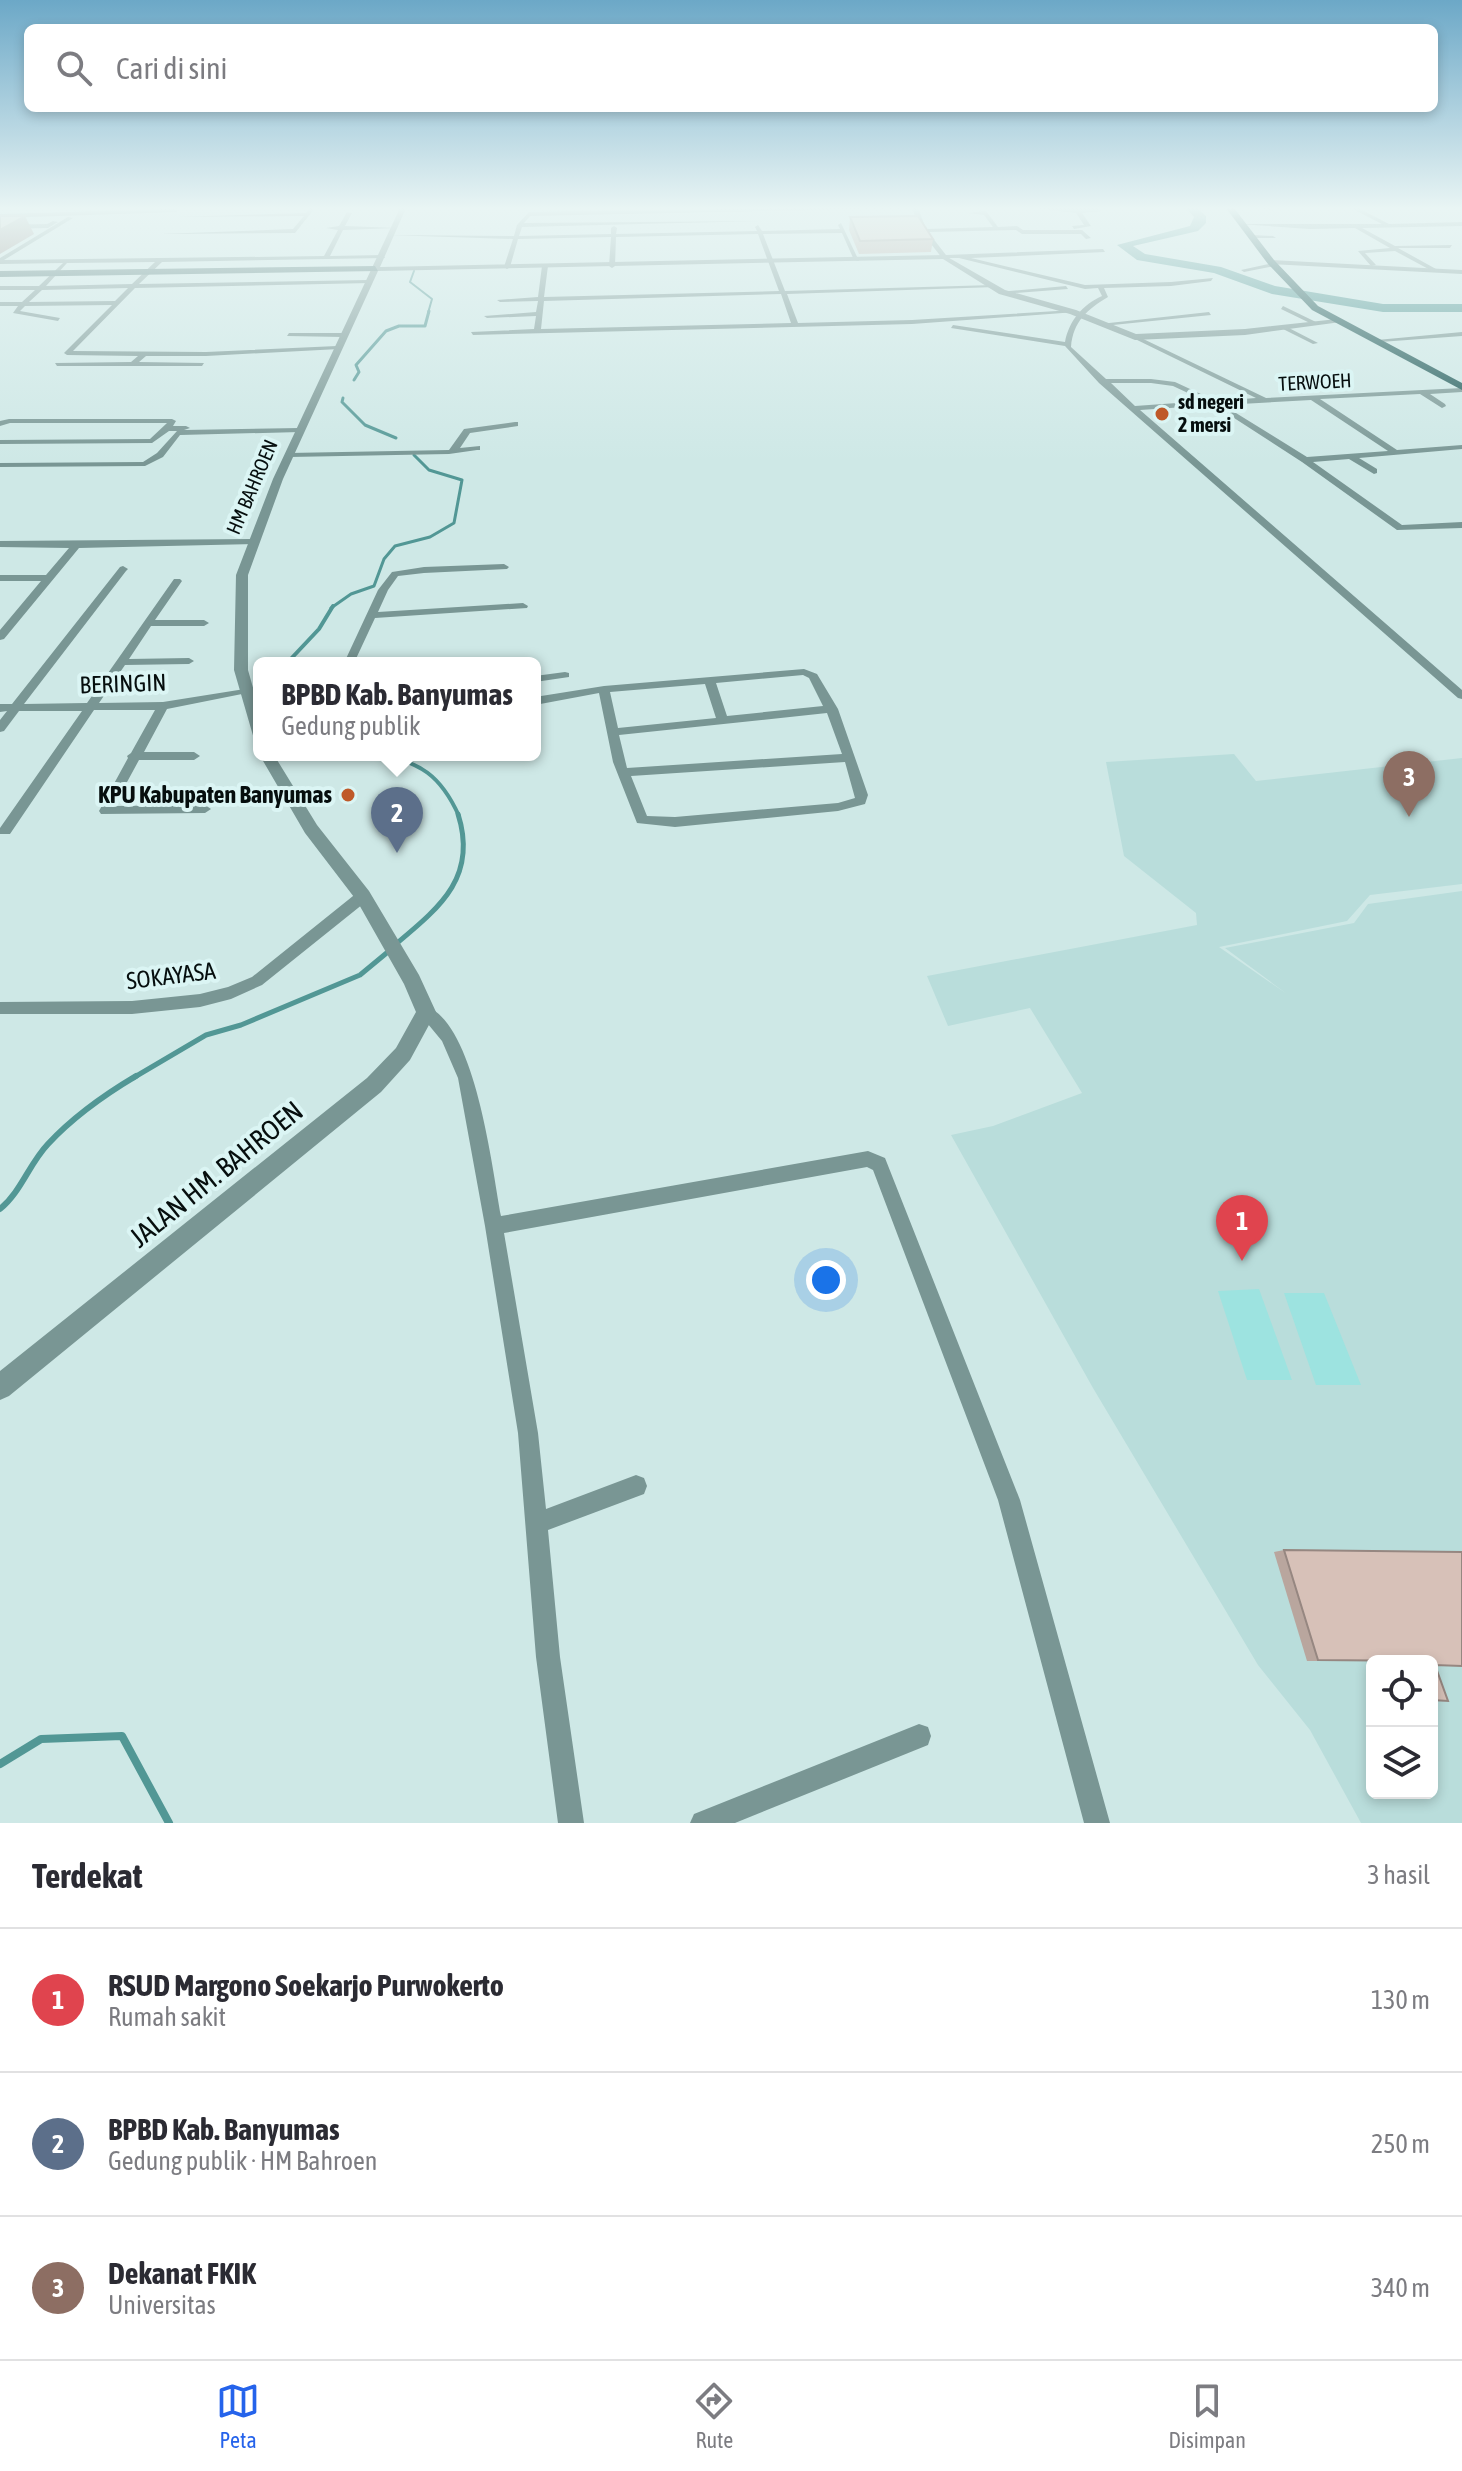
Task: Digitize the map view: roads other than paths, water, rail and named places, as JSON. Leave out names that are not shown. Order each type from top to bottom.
[{"type":"main road","points":[[1301,293],[1315,308],[1337,322],[1380,340],[1462,388]]},
{"type":"street","points":[[32,293],[15,312],[58,319]]},
{"type":"street","points":[[125,293],[67,353],[144,354],[337,348]]},
{"type":"street","name":"HM BAHROEN","points":[[250,684],[240,660],[242,575],[252,542],[289,455],[364,293]]},
{"type":"street","points":[[537,331],[540,293]]},
{"type":"street","points":[[500,300],[815,293]]},
{"type":"street","points":[[1005,293],[1074,317]]},
{"type":"street","points":[[1067,344],[1074,317],[1088,305],[1105,297],[1103,293]]},
{"type":"street","points":[[784,294],[795,324]]},
{"type":"street","points":[[664,296],[665,306]]},
{"type":"street","points":[[0,304],[114,303]]},
{"type":"street","points":[[1283,308],[1316,324]]},
{"type":"street","points":[[487,316],[538,314]]},
{"type":"street","points":[[473,333],[912,322],[1053,314],[1103,324],[1135,337],[1337,322]]},
{"type":"street","points":[[1103,324],[1209,314]]},
{"type":"street","points":[[912,322],[984,329],[1067,344],[1102,381],[1462,696]]},
{"type":"street","points":[[1408,326],[1427,336]]},
{"type":"street","points":[[1285,328],[1315,343]]},
{"type":"street","points":[[1380,340],[1462,334]]},
{"type":"street","points":[[289,335],[343,335]]},
{"type":"street","name":"TERWOEH","points":[[1135,337],[1265,400],[1462,388]]},
{"type":"street","points":[[133,364],[144,354]]},
{"type":"street","points":[[57,364],[202,364]]},
{"type":"street","points":[[1102,381],[1168,382],[1221,404],[1400,528],[1462,525]]},
{"type":"street","points":[[1421,392],[1442,406]]},
{"type":"street","points":[[1313,398],[1394,451]]},
{"type":"street","points":[[1133,408],[1265,400]]},
{"type":"street","points":[[0,424],[9,421],[172,421],[152,441],[0,442]]},
{"type":"street","points":[[454,451],[467,431],[515,424]]},
{"type":"street","points":[[167,429],[301,428]]},
{"type":"street","points":[[0,465],[140,464],[160,455],[178,433],[301,428]]},
{"type":"street","points":[[1305,460],[1462,447]]},
{"type":"street","points":[[289,455],[477,448]]},
{"type":"street","points":[[1347,455],[1374,471]]},
{"type":"street","points":[[0,544],[252,542]]},
{"type":"street","points":[[0,637],[76,545]]},
{"type":"street","points":[[352,657],[383,590],[395,574],[504,567]]},
{"type":"street","points":[[0,728],[123,569]]},
{"type":"street","points":[[0,578],[50,578]]},
{"type":"street","points":[[5,831],[177,581]]},
{"type":"street","points":[[372,615],[523,606]]},
{"type":"street","points":[[148,623],[204,623]]},
{"type":"street","points":[[124,662],[189,661]]},
{"type":"street","points":[[541,700],[604,689],[804,672],[813,676],[832,709],[862,795],[861,801],[853,805],[675,822],[642,820],[623,772],[604,689]]},
{"type":"street","points":[[541,678],[565,675]]},
{"type":"street","points":[[709,680],[723,721]]},
{"type":"street","name":"BERINGIN","points":[[0,708],[163,706],[250,684]]},
{"type":"street","points":[[163,706],[105,811],[205,809]]},
{"type":"street","points":[[615,732],[832,709]]},
{"type":"street","points":[[133,756],[194,756]]},
{"type":"street","points":[[623,772],[849,758]]},
{"type":"street","points":[[270,761],[311,829],[363,896],[386,932],[426,1012],[448,1037],[466,1078],[519,1367],[548,1657],[571,1823]]},
{"type":"street","name":"SOKAYASA","points":[[0,1008],[190,1003],[239,991],[257,981],[363,896]]},
{"type":"street","name":"JALAN HM. BAHROEN","points":[[0,1387],[374,1085],[403,1054],[426,1012]]},
{"type":"street","points":[[494,1226],[868,1159],[879,1164],[1009,1500],[1097,1823]]},
{"type":"street","points":[[537,1523],[636,1486]]},
{"type":"street","points":[[703,1823],[919,1736]]},
{"type":"waterway","points":[[424,293],[432,299],[428,313]]},
{"type":"waterway","points":[[1291,293],[1383,308],[1462,308]]},
{"type":"waterway","points":[[354,380],[359,372],[356,365],[386,331],[399,326],[425,326],[429,311]]},
{"type":"waterway","points":[[343,398],[342,402],[365,425],[396,438]]},
{"type":"waterway","points":[[332,607],[351,594],[374,586],[384,559],[395,546],[430,537],[454,523],[462,480],[429,470],[414,455]]},
{"type":"waterway","points":[[293,657],[319,629],[332,607]]},
{"type":"waterway","points":[[406,761],[437,781],[458,814]]},
{"type":"waterway","points":[[396,944],[440,903],[459,873],[463,836],[458,814]]},
{"type":"waterway","points":[[133,1078],[206,1035],[241,1025],[360,975],[389,951]]},
{"type":"waterway","points":[[0,1209],[14,1194],[41,1152],[58,1134],[89,1107],[136,1076]]},
{"type":"waterway","points":[[0,1764],[41,1739],[122,1736],[169,1823]]},
{"type":"place","name":"sd negeri 2 mersi","points":[[1162,414]]},
{"type":"place","name":"KPU Kabupaten Banyumas","points":[[348,795]]},
{"type":"place","name":"Dekanat FKIK","points":[[1409,817]]},
{"type":"place","name":"BPBD Kab. Banyumas","points":[[397,853]]},
{"type":"place","name":"RSUD Margono Soekarjo Purwokerto","points":[[1242,1261]]}]
